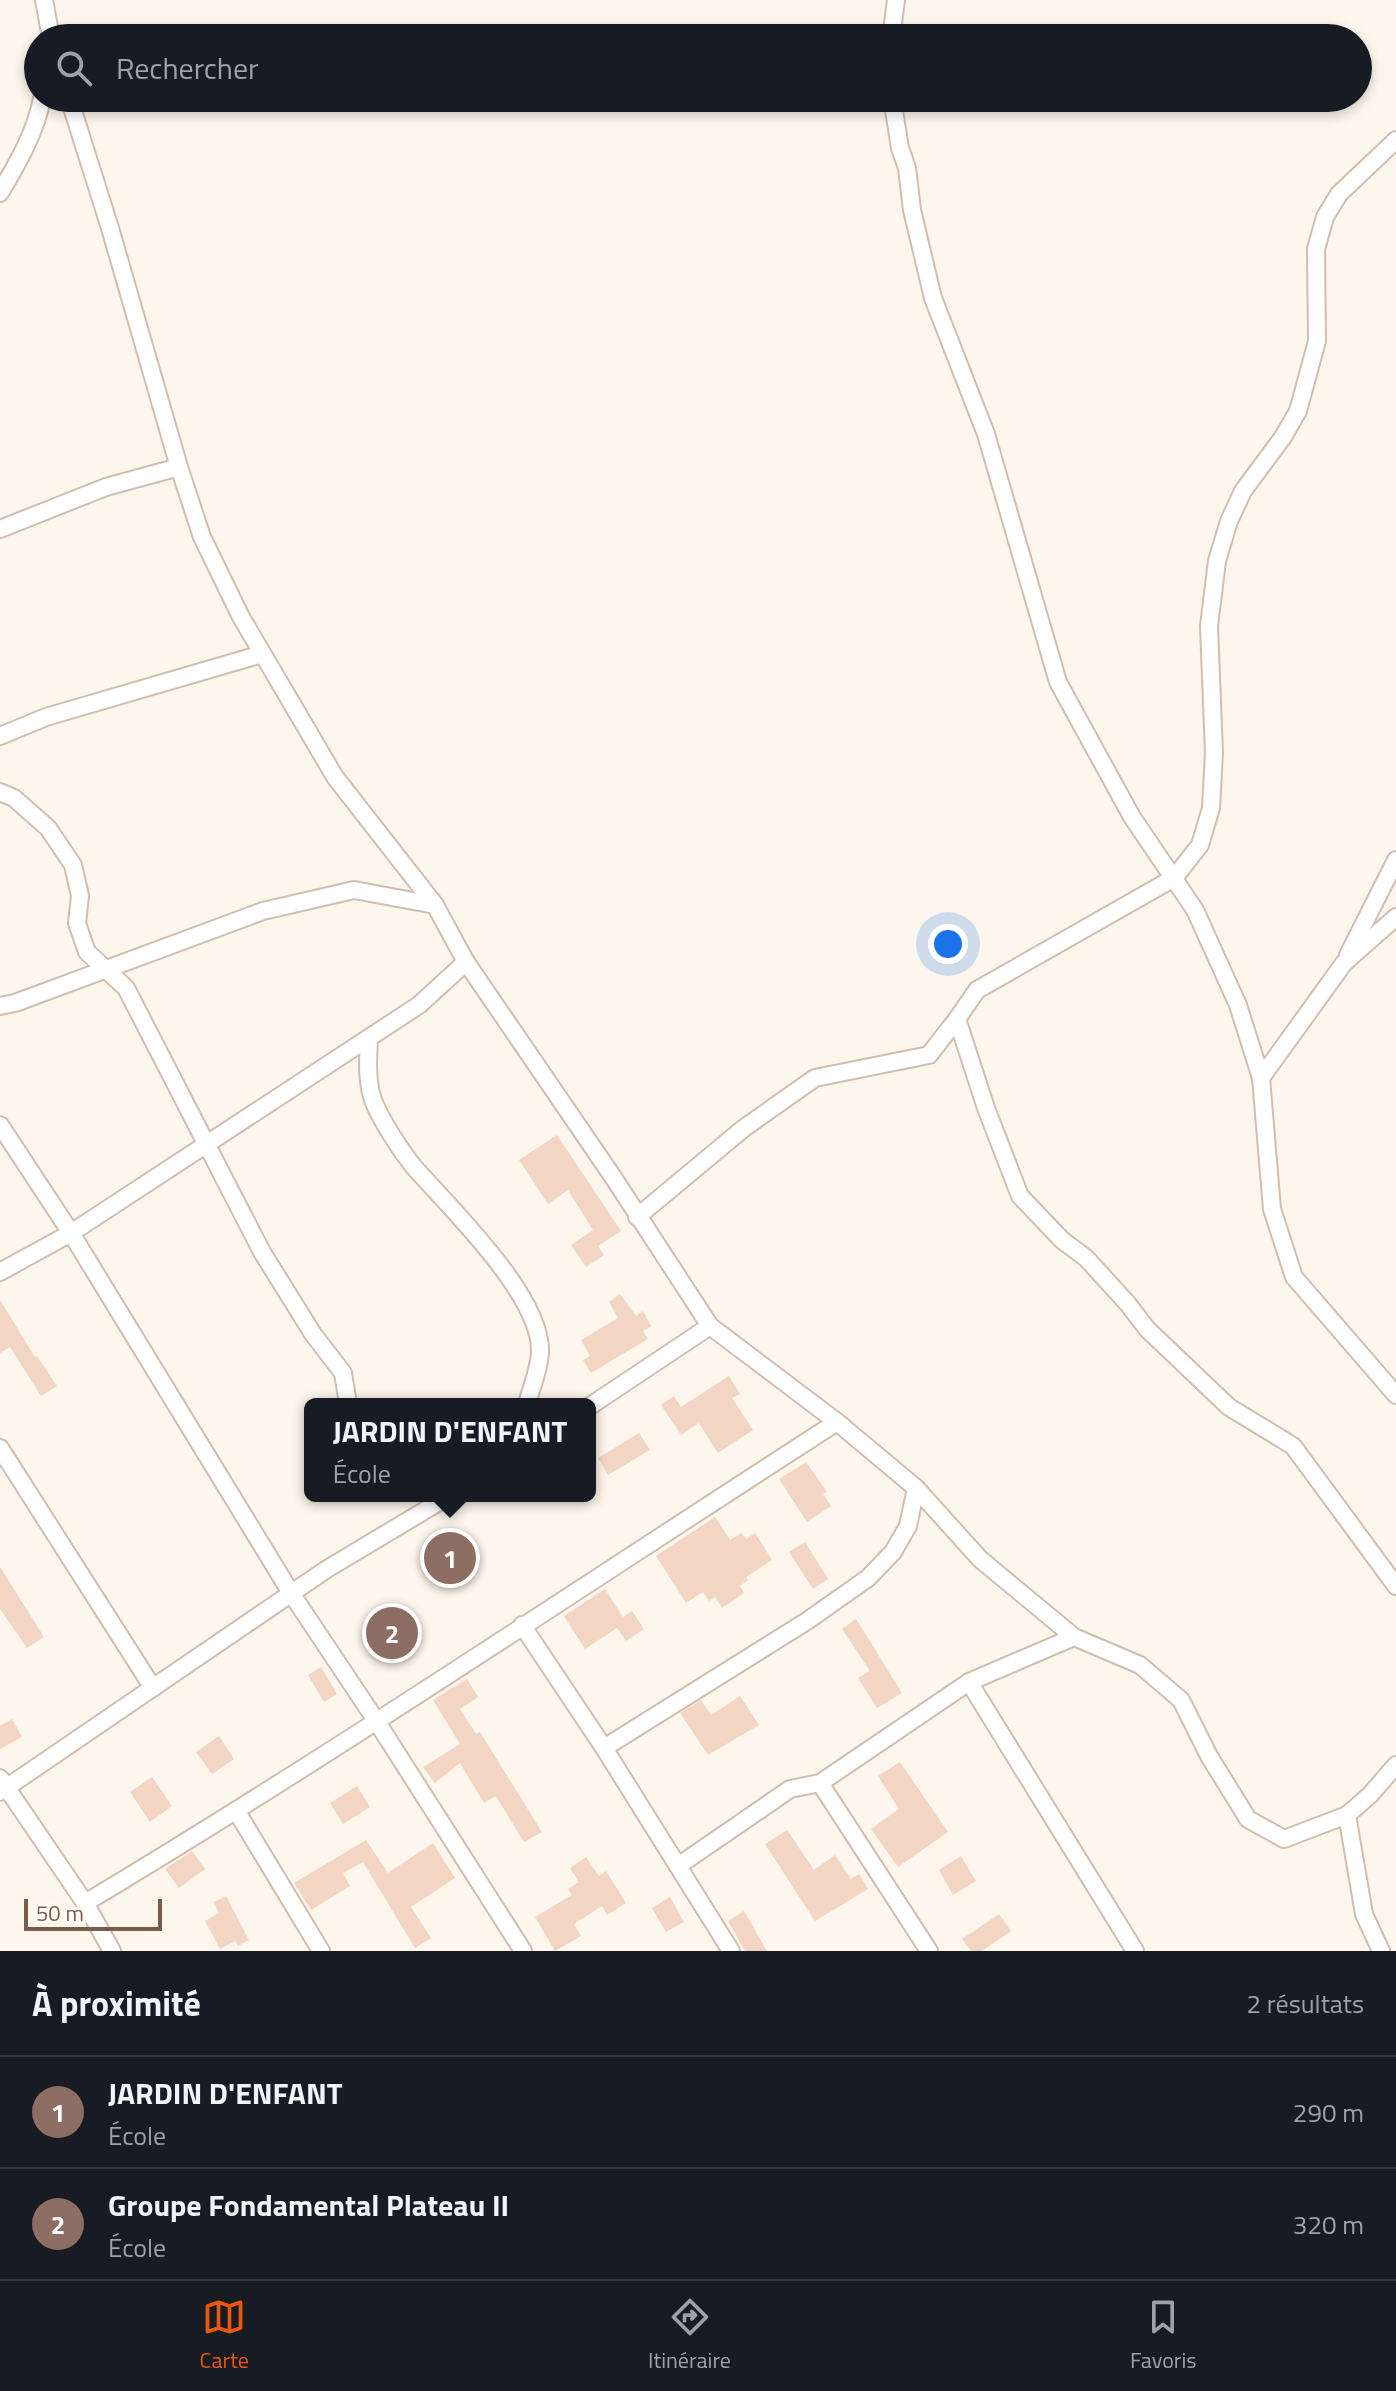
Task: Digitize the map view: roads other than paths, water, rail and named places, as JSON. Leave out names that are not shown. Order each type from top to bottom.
[{"type":"street","points":[[44,0],[48,24]]},
{"type":"street","points":[[893,24],[896,0]]},
{"type":"street","points":[[0,193],[39,112]]},
{"type":"street","points":[[73,112],[202,537],[262,654],[335,777],[435,905],[466,962],[710,1326],[837,1422],[916,1488],[980,1559],[1074,1637],[1140,1665],[1181,1700],[1209,1756],[1248,1819],[1284,1839],[1347,1815],[1370,1795],[1396,1765]]},
{"type":"street","points":[[894,112],[907,168],[912,210],[933,298],[986,434],[1058,682],[1132,817],[1195,910],[1238,1005],[1261,1078],[1272,1209],[1294,1277],[1396,1395]]},
{"type":"street","points":[[637,1217],[744,1128],[815,1078],[929,1055],[977,990],[1174,878],[1200,845],[1211,808],[1214,753],[1209,626],[1217,561],[1229,521],[1243,491],[1298,411],[1317,341],[1316,249],[1325,217],[1339,194],[1396,140]]},
{"type":"street","points":[[0,529],[106,487],[179,467]]},
{"type":"street","points":[[0,736],[46,717],[262,654]]},
{"type":"street","points":[[0,792],[14,798],[48,828],[73,865],[80,896],[77,923],[87,952],[126,988],[205,1147],[262,1252],[313,1334],[343,1373],[347,1398]]},
{"type":"street","points":[[1261,1078],[1344,963],[1396,860]]},
{"type":"street","points":[[0,1006],[263,911],[354,890],[435,905]]},
{"type":"street","points":[[1344,963],[1396,917]]},
{"type":"street","points":[[0,1272],[71,1233],[419,1005],[466,962]]},
{"type":"street","points":[[957,1019],[986,1108],[1020,1196],[1051,1230],[1086,1258],[1147,1329],[1229,1407],[1293,1446],[1396,1586]]},
{"type":"street","points":[[369,1038],[368,1070],[374,1103],[412,1164],[495,1260],[525,1302],[537,1327],[540,1352],[528,1398]]},
{"type":"street","points":[[0,1125],[71,1233],[291,1593],[523,1951]]},
{"type":"street","points":[[596,1402],[710,1326]]},
{"type":"street","points":[[85,1903],[237,1812],[837,1422]]},
{"type":"street","points":[[0,1448],[153,1688]]},
{"type":"street","points":[[604,1748],[807,1621],[868,1578],[893,1552],[908,1526],[916,1488]]},
{"type":"street","points":[[112,1951],[85,1903],[2,1786],[291,1593],[435,1502]]},
{"type":"street","points":[[522,1625],[604,1748],[731,1951]]},
{"type":"street","points":[[678,1866],[790,1789],[820,1783],[969,1682],[1074,1637]]},
{"type":"street","points":[[969,1682],[1135,1951]]},
{"type":"street","points":[[820,1783],[929,1951]]},
{"type":"street","points":[[237,1812],[321,1951]]},
{"type":"street","points":[[1347,1815],[1364,1914],[1381,1951]]},
{"type":"place","name":"JARDIN D'ENFANT","points":[[450,1558]]},
{"type":"place","name":"Groupe Fondamental Plateau II","points":[[392,1633]]}]
